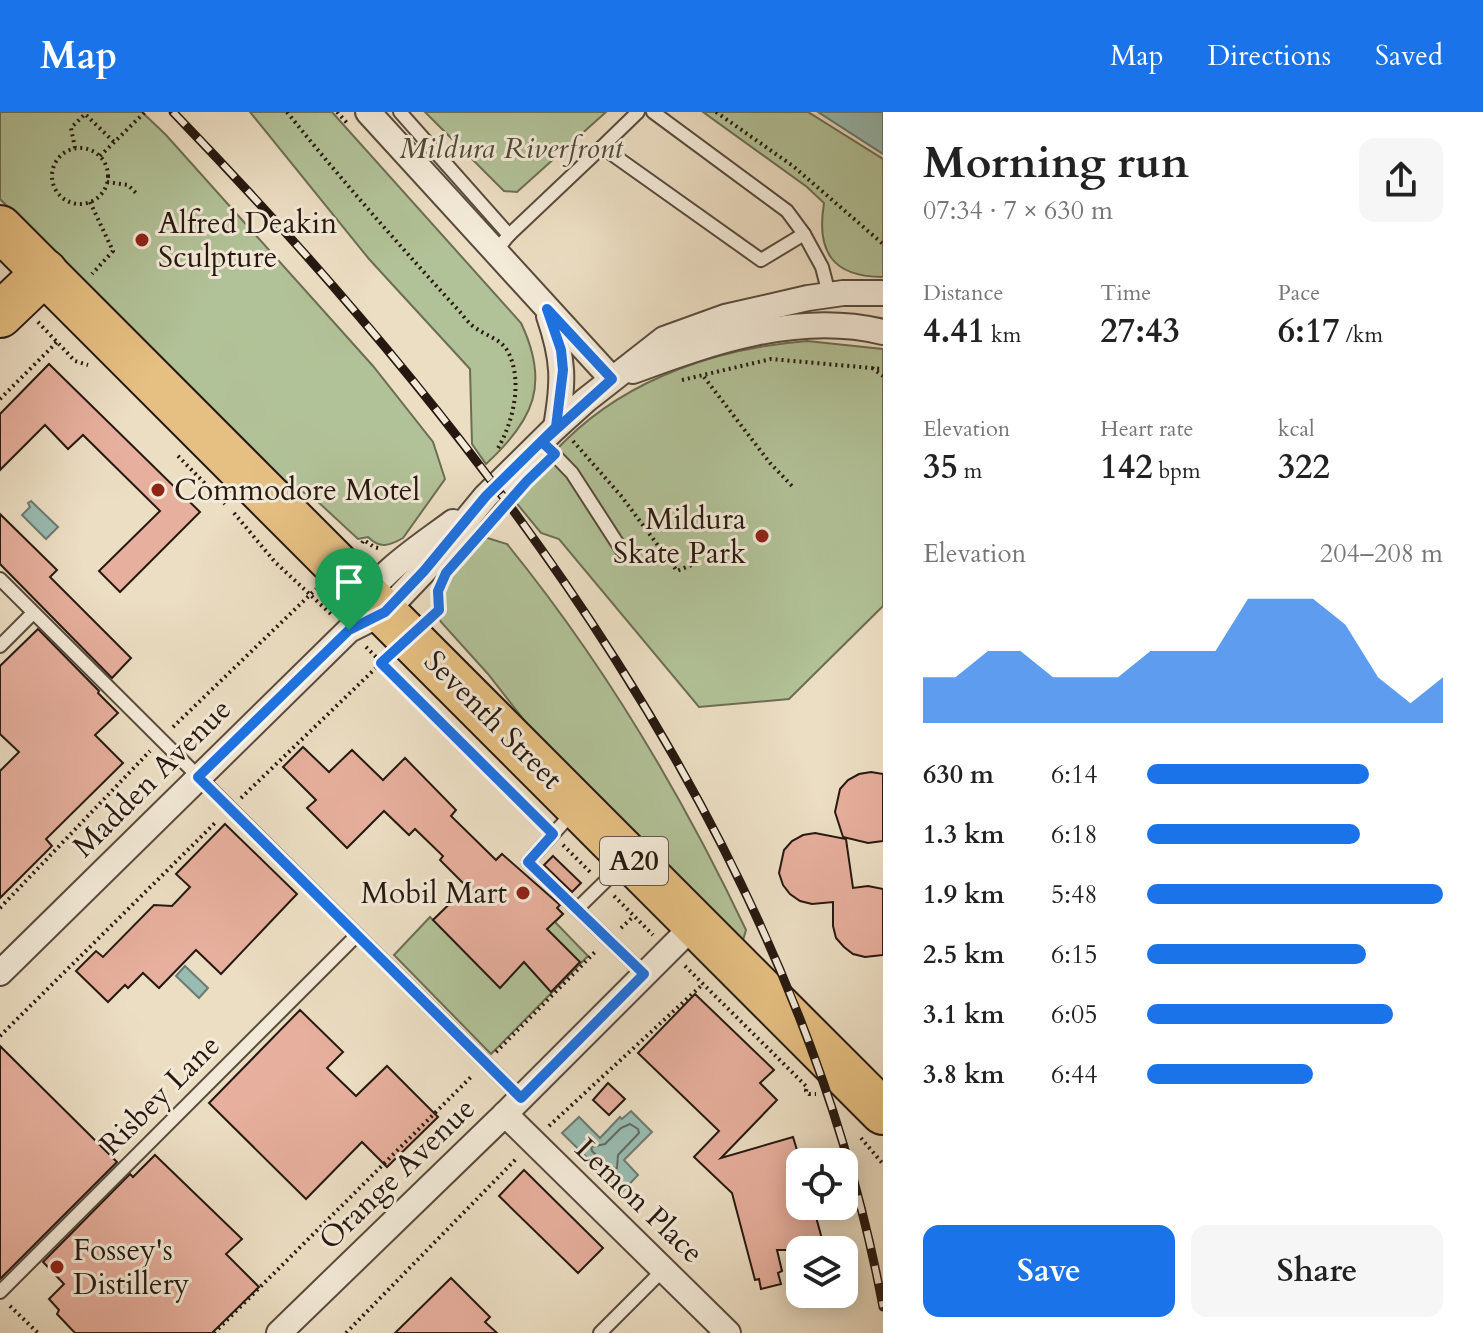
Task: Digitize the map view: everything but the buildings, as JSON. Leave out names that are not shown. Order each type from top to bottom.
[{"type":"highway","name":"Seventh Street","points":[[0,228],[38,302],[363,613],[616,871],[695,924],[883,1112]]},
{"type":"street","points":[[361,122],[501,244],[547,309],[612,379],[709,345],[762,333],[810,326],[847,326],[883,332]]},
{"type":"street","name":"Madden Avenue","points":[[0,973],[363,613],[424,571],[486,496],[551,441],[612,379],[673,335],[725,317],[818,296],[883,293]]},
{"type":"street","points":[[810,326],[818,296]]},
{"type":"street","points":[[547,309],[561,350],[563,370],[551,441]]},
{"type":"street","name":"Orange Avenue","points":[[279,1333],[695,924]]},
{"type":"street","name":"Lemon Place","points":[[513,1106],[664,1269],[728,1333]]},
{"type":"lane","points":[[400,112],[501,244],[638,112]]},
{"type":"lane","points":[[653,112],[787,211],[822,267],[818,296]]},
{"type":"lane","points":[[602,147],[761,260],[804,234]]},
{"type":"lane","points":[[551,441],[623,552]]},
{"type":"lane","points":[[0,579],[487,1061],[513,1106]]},
{"type":"lane","points":[[0,646],[33,613]]},
{"type":"lane","points":[[566,820],[528,862],[644,974]]},
{"type":"lane","points":[[577,909],[616,871]]},
{"type":"lane","name":"Risbey Lane","points":[[0,1292],[357,935]]},
{"type":"lane","points":[[600,1333],[664,1269]]},
{"type":"path","points":[[100,156],[145,112]]},
{"type":"path","points":[[287,112],[352,192],[471,324],[507,350],[514,400],[512,416],[497,451]]},
{"type":"path","points":[[337,112],[361,122]]},
{"type":"path","points":[[716,112],[793,166],[883,244]]},
{"type":"path","points":[[75,148],[71,128],[85,114],[114,142]]},
{"type":"path","points":[[75,148],[93,150],[100,156],[108,172],[107,182],[98,197],[90,202],[72,203],[53,184],[54,165],[59,157],[75,148]]},
{"type":"path","points":[[107,182],[128,185],[138,195]]},
{"type":"path","points":[[90,202],[113,251],[38,302],[57,342],[75,361],[90,366]]},
{"type":"path","points":[[0,399],[57,342]]},
{"type":"path","points":[[672,381],[704,377],[771,359],[883,369]]},
{"type":"path","points":[[871,367],[883,376]]},
{"type":"path","points":[[704,377],[770,463],[793,487]]},
{"type":"path","points":[[551,441],[571,439],[622,497],[677,571],[694,564]]},
{"type":"path","points":[[172,446],[182,462],[234,513],[255,541],[363,613],[616,871],[634,916],[214,1333]]},
{"type":"path","points":[[0,1036],[230,809],[363,613],[364,540],[374,547],[393,547]]},
{"type":"path","points":[[363,613],[439,610],[437,601],[441,582]]},
{"type":"path","points":[[10,1305],[38,1333]]},
{"type":"green space","points":[[0,112],[142,112],[166,135],[373,366],[433,442],[445,479],[403,538],[385,545],[368,537],[358,539],[316,500],[279,478],[0,199]]},
{"type":"green space","points":[[250,112],[332,112],[521,323],[535,365],[532,400],[516,432],[486,464],[472,444],[470,369],[369,259]]},
{"type":"green space","name":"Mildura Riverfront","points":[[425,112],[606,112],[517,192],[504,191]]},
{"type":"green space","name":"Mildura Riverfront","points":[[703,112],[808,112],[883,159],[883,277],[851,272],[831,258],[823,235],[824,203],[807,187]]},
{"type":"green space","points":[[807,341],[883,349],[883,606],[789,699],[699,707],[559,539],[541,533],[514,500],[566,440],[591,418],[647,383],[709,359]]},
{"type":"green space","points":[[481,536],[507,544],[608,682],[695,828],[746,930],[743,940],[528,725],[441,622],[437,614],[442,611],[446,579]]},
{"type":"green space","points":[[502,854],[563,914],[555,922],[588,956],[491,1054],[394,955],[430,917],[433,920]]},
{"type":"water","points":[[818,112],[883,112],[883,154]]},
{"type":"water","points":[[31,501],[58,527],[46,539],[22,515],[30,507],[28,503]]},
{"type":"water","points":[[185,966],[208,988],[199,998],[176,976]]},
{"type":"water","points":[[631,1111],[652,1132],[624,1160],[638,1175],[622,1192],[562,1133],[579,1117],[600,1138],[620,1117],[622,1119]]},
{"type":"railway","points":[[173,112],[292,239],[407,373],[516,513],[616,660],[705,813],[781,972],[841,1136],[883,1307]]},
{"type":"place","name":"Alfred Deakin Sculpture","points":[[142,240]]},
{"type":"place","name":"Commodore Motel","points":[[158,490]]},
{"type":"place","name":"Mildura Skate Park","points":[[762,536]]},
{"type":"place","name":"Mobil Mart","points":[[523,893]]},
{"type":"place","name":"Fossey's Distillery","points":[[57,1267]]},
{"type":"route","points":[[547,309],[612,379],[542,442],[555,454],[527,481],[446,573],[438,591],[439,610],[381,663],[553,834],[528,862],[644,974],[521,1098],[198,777],[349,630],[385,612],[424,571],[486,496],[556,427],[563,370],[561,350],[547,309]]}]
